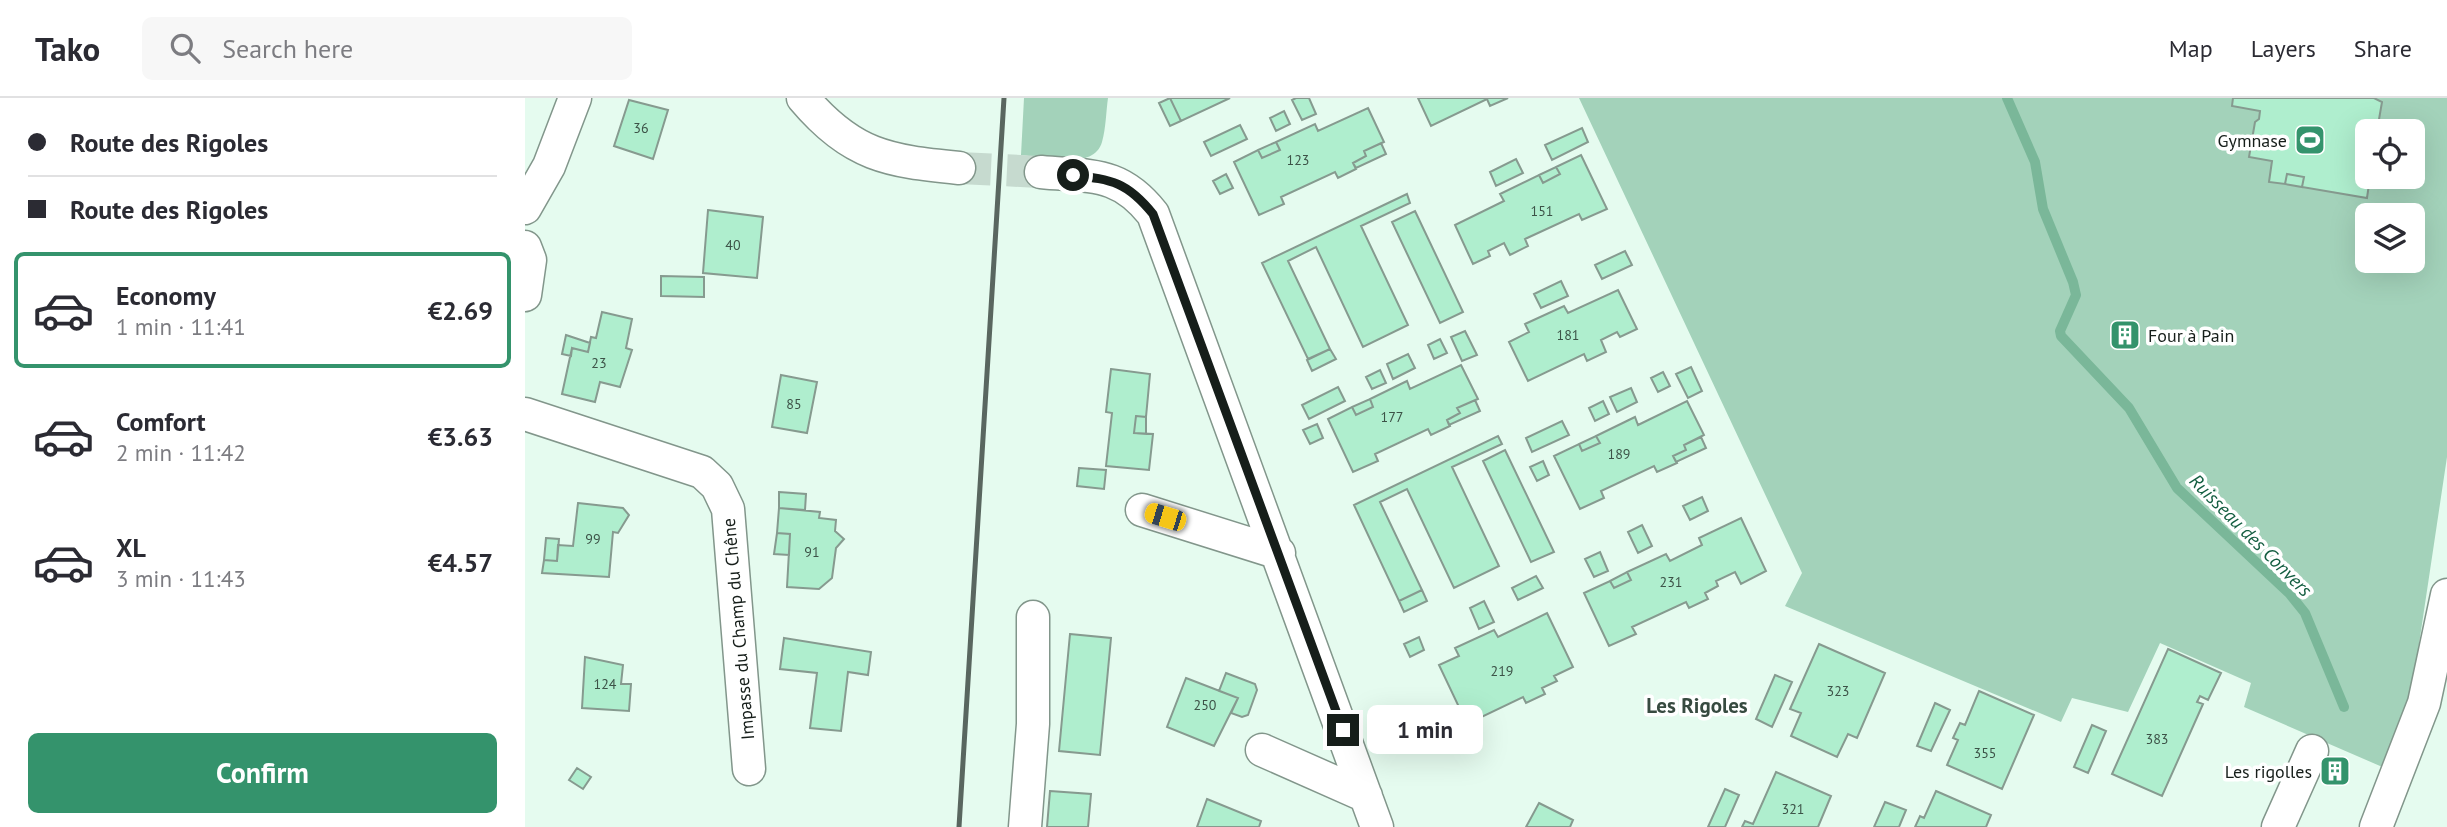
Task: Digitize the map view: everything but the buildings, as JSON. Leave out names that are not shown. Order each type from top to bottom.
[{"type":"street","points":[[525,208],[549,166],[575,98]]},
{"type":"street","points":[[803,98],[862,149],[902,163],[959,168]]},
{"type":"street","points":[[1041,172],[1113,181],[1128,187],[1153,214],[1377,827]]},
{"type":"street","points":[[525,247],[530,260],[525,295]]},
{"type":"street","name":"Impasse du Champ du Chêne","points":[[525,418],[702,472],[717,486],[728,509],[749,769]]},
{"type":"street","points":[[1142,510],[1279,553]]},
{"type":"street","points":[[2376,827],[2435,705],[2447,595]]},
{"type":"street","points":[[1024,827],[1033,724],[1033,617]]},
{"type":"street","points":[[1262,750],[1366,796]]},
{"type":"street","points":[[2278,827],[2312,751]]},
{"type":"green space","points":[[1024,98],[1108,98],[1102,142],[1097,151],[1089,157],[1067,160],[1021,155]]},
{"type":"green space","points":[[1579,98],[2447,98],[2447,457],[2413,684],[2387,769],[2244,707],[2251,683],[2160,643],[2128,712],[2072,698],[2061,722],[1785,606],[1802,573]]},
{"type":"waterway","name":"Ruisseau des Convers","points":[[2007,98],[2035,162],[2043,209],[2076,295],[2060,331],[2061,336],[2129,408],[2177,488],[2289,593],[2305,613],[2344,707]]},
{"type":"tunnel","points":[[959,168],[1041,172]]},
{"type":"railway","points":[[959,827],[1004,98]]},
{"type":"place","name":"Gymnase","points":[[2310,140]]},
{"type":"place","name":"Four à Pain","points":[[2125,335]]},
{"type":"place","name":"Les rigolles","points":[[2335,771]]},
{"type":"district","name":"Les Rigoles","points":[[1697,705]]},
{"type":"route","points":[[1073,175],[1113,181],[1128,187],[1153,214],[1343,730]]}]
